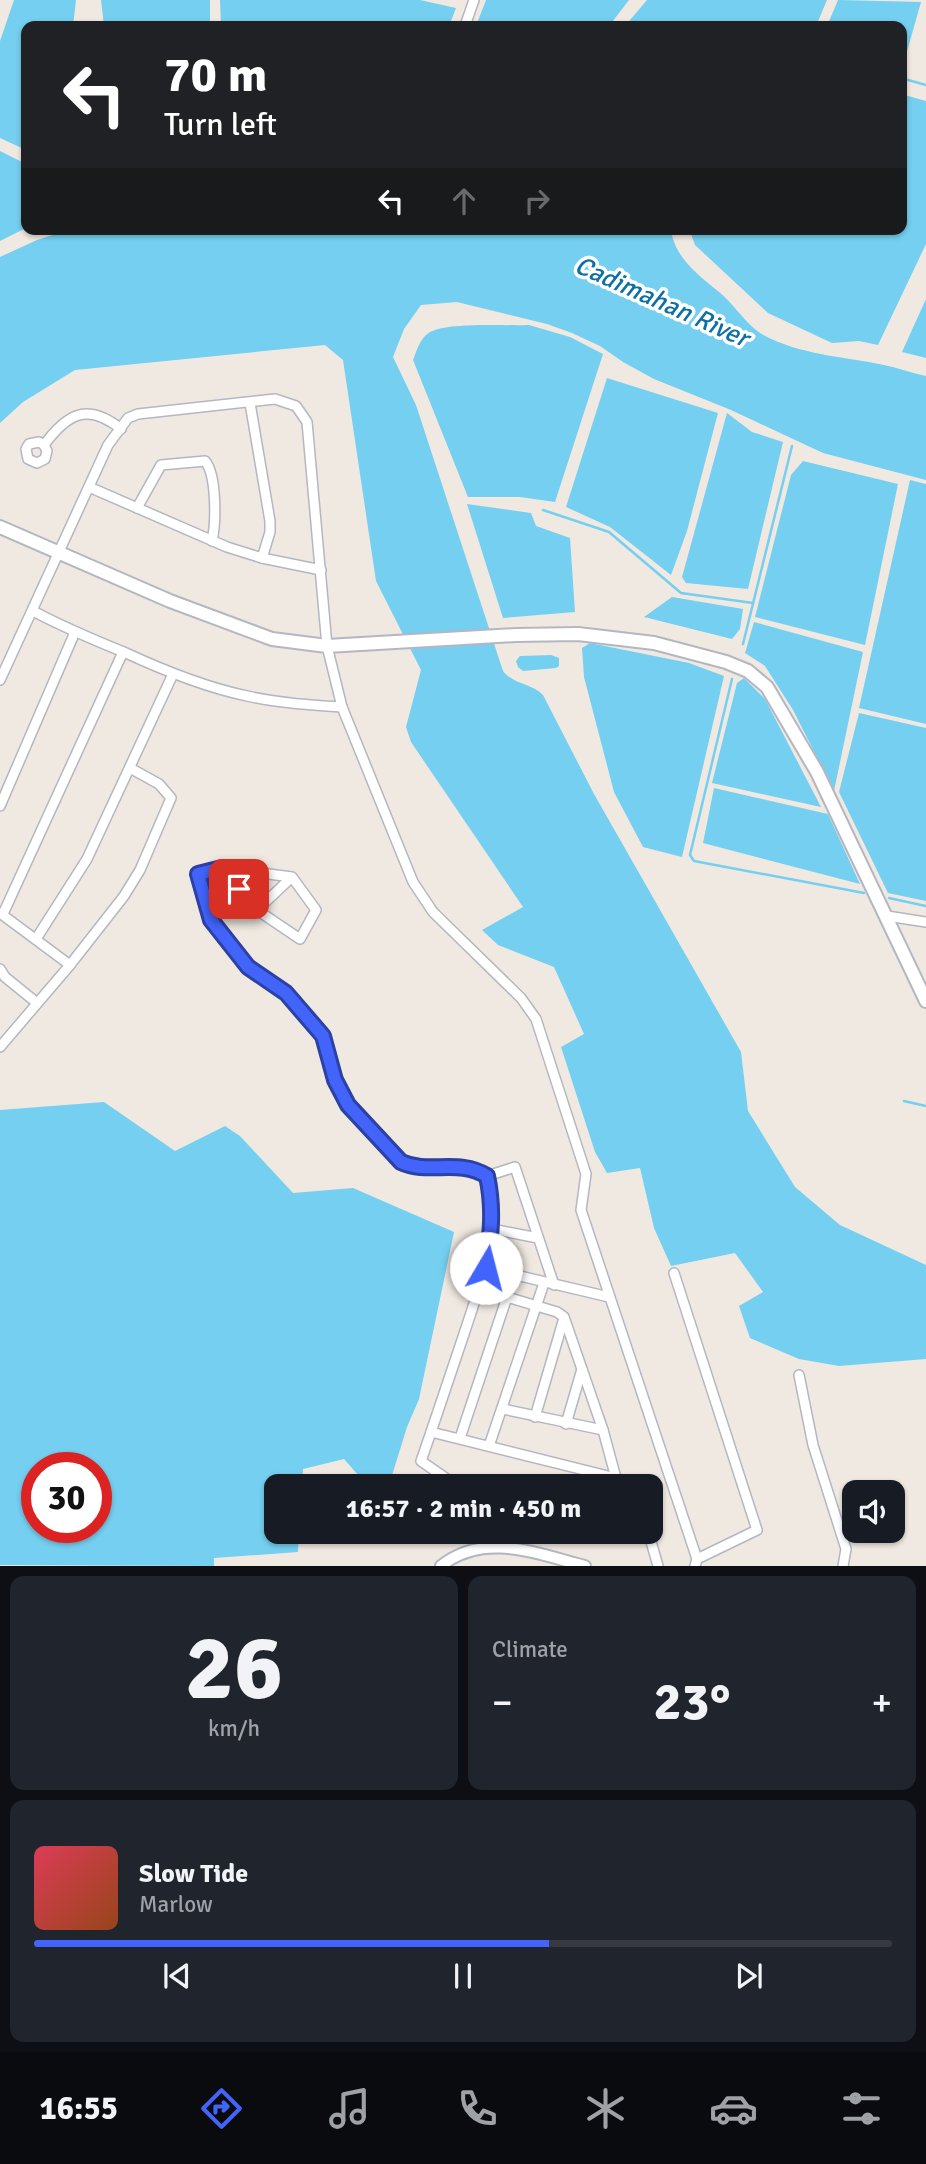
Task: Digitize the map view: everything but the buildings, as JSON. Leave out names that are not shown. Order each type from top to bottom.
[{"type":"main road","points":[[0,527],[170,601],[272,639],[327,646],[578,634],[654,643],[726,662],[748,671],[767,687],[817,772],[926,1001]]},
{"type":"street","points":[[467,21],[474,0]]},
{"type":"street","points":[[0,680],[108,445],[128,418],[138,414],[275,399],[296,405],[307,422],[327,646],[342,707],[414,882],[433,912],[521,998],[536,1019],[586,1174],[581,1210],[696,1562],[757,1530],[674,1273]]},
{"type":"street","points":[[250,403],[270,521],[270,532],[262,558]]},
{"type":"street","points":[[44,444],[59,425],[78,415],[100,416],[121,429]]},
{"type":"street","points":[[137,508],[161,465],[205,461],[210,469],[216,523],[212,541]]},
{"type":"street","points":[[89,487],[212,541],[262,558],[321,570]]},
{"type":"street","points":[[33,611],[173,674],[246,696],[286,703],[342,707]]},
{"type":"street","points":[[0,806],[75,632]]},
{"type":"street","points":[[70,965],[1,913],[123,652]]},
{"type":"street","points":[[36,939],[88,859],[173,674]]},
{"type":"street","points":[[0,1047],[70,965],[124,896],[140,870],[171,798],[159,784],[130,768]]},
{"type":"street","points":[[222,868],[257,910],[300,939],[316,910],[292,877],[222,868],[198,874],[211,920],[248,967],[286,993],[323,1036],[335,1080],[348,1105],[401,1162],[412,1167],[475,1168],[487,1176],[491,1195],[492,1229],[486,1268],[421,1461],[440,1474]]},
{"type":"street","points":[[257,910],[292,877]]},
{"type":"street","points":[[887,915],[926,922]]},
{"type":"street","points":[[0,969],[5,977],[37,1003]]},
{"type":"street","points":[[487,1176],[515,1167],[538,1238],[549,1284],[537,1306],[488,1446]]},
{"type":"street","points":[[492,1229],[538,1238]]},
{"type":"street","points":[[486,1268],[609,1297]]},
{"type":"street","points":[[460,1438],[507,1297],[557,1312],[564,1317],[603,1430],[615,1474]]},
{"type":"street","points":[[535,1417],[564,1317]]},
{"type":"street","points":[[566,1424],[582,1369]]},
{"type":"street","points":[[800,1375],[813,1445],[846,1549],[843,1566]]},
{"type":"street","points":[[503,1409],[603,1430]]},
{"type":"street","points":[[431,1432],[600,1474]]},
{"type":"street","points":[[652,1544],[658,1566]]},
{"type":"street","points":[[440,1566],[468,1549],[489,1546],[506,1546],[585,1566]]},
{"type":"water","points":[[14,0],[76,0],[74,21],[21,21],[21,148],[0,138],[0,41]]},
{"type":"water","points":[[101,0],[210,0],[210,21],[103,21]]},
{"type":"water","points":[[220,0],[420,0],[456,8],[451,21],[221,21]]},
{"type":"water","points":[[486,0],[629,0],[613,21],[478,21]]},
{"type":"water","points":[[647,0],[827,0],[818,21],[629,21]]},
{"type":"water","points":[[838,0],[921,2],[907,51],[907,21],[829,21]]},
{"type":"water","points":[[907,96],[926,101],[926,244],[878,345],[859,341],[832,343],[768,313],[695,245],[691,235],[907,235]]},
{"type":"water","points":[[0,151],[21,162],[21,230],[0,241]]},
{"type":"water","name":"Cadimahan River","points":[[52,235],[672,235],[688,265],[760,333],[805,350],[926,376],[926,480],[823,453],[731,410],[654,379],[600,346],[572,333],[547,324],[457,302],[421,305],[404,329],[393,357],[416,405],[503,671],[512,679],[543,695],[594,794],[741,1052],[748,1111],[795,1187],[840,1225],[926,1265],[926,1359],[839,1366],[799,1359],[750,1338],[739,1306],[763,1292],[735,1253],[671,1266],[654,1228],[640,1168],[607,1173],[595,1152],[561,1047],[584,1034],[554,967],[498,945],[482,930],[523,907],[411,742],[406,727],[421,670],[376,581],[343,360],[325,345],[75,370],[23,402],[0,423],[0,257]]},
{"type":"water","points":[[926,299],[926,358],[902,352]]},
{"type":"water","points":[[529,325],[570,337],[603,354],[555,502],[520,497],[468,497],[413,360],[424,338],[439,329]]},
{"type":"water","points":[[607,378],[718,413],[687,531],[671,575],[610,527],[566,507]]},
{"type":"water","points":[[727,413],[752,432],[783,442],[748,589],[686,583],[682,577]]},
{"type":"water","points":[[803,461],[898,484],[865,645],[755,617],[791,475]]},
{"type":"water","points":[[910,480],[926,484],[926,724],[859,708]]},
{"type":"water","points":[[467,504],[531,513],[536,526],[570,538],[575,612],[503,618]]},
{"type":"water","points":[[672,597],[743,609],[740,629],[732,639],[644,617]]},
{"type":"water","points":[[754,622],[863,652],[834,791],[793,710],[765,666],[745,653]]},
{"type":"water","points":[[590,643],[689,663],[724,676],[682,857],[643,847],[614,792],[584,677],[582,648]]},
{"type":"water","points":[[551,655],[559,658],[559,666],[556,668],[523,671],[516,661],[520,656]]},
{"type":"water","points":[[744,678],[765,699],[821,807],[712,783],[737,683]]},
{"type":"water","points":[[859,713],[926,728],[926,901],[888,893],[839,792]]},
{"type":"water","points":[[714,788],[828,814],[860,884],[703,843]]},
{"type":"water","points":[[104,1102],[175,1151],[225,1126],[240,1136],[293,1193],[353,1188],[454,1232],[419,1399],[392,1474],[357,1474],[344,1459],[303,1469],[303,1474],[264,1474],[264,1544],[298,1544],[298,1552],[214,1558],[214,1566],[0,1565],[0,1110]]},
{"type":"waterway","points":[[907,80],[926,85]]},
{"type":"waterway","points":[[743,644],[792,446]]},
{"type":"waterway","points":[[543,510],[609,532],[681,593],[753,603]]},
{"type":"waterway","points":[[732,679],[690,855],[694,861],[864,893]]},
{"type":"waterway","points":[[889,898],[926,906]]},
{"type":"waterway","points":[[904,1101],[926,1106]]},
{"type":"route","points":[[239,889],[222,868],[198,874],[211,920],[223,936],[248,967],[286,993],[323,1036],[335,1080],[348,1105],[401,1162],[412,1167],[475,1168],[487,1176],[491,1195],[492,1229],[486,1268]]}]
